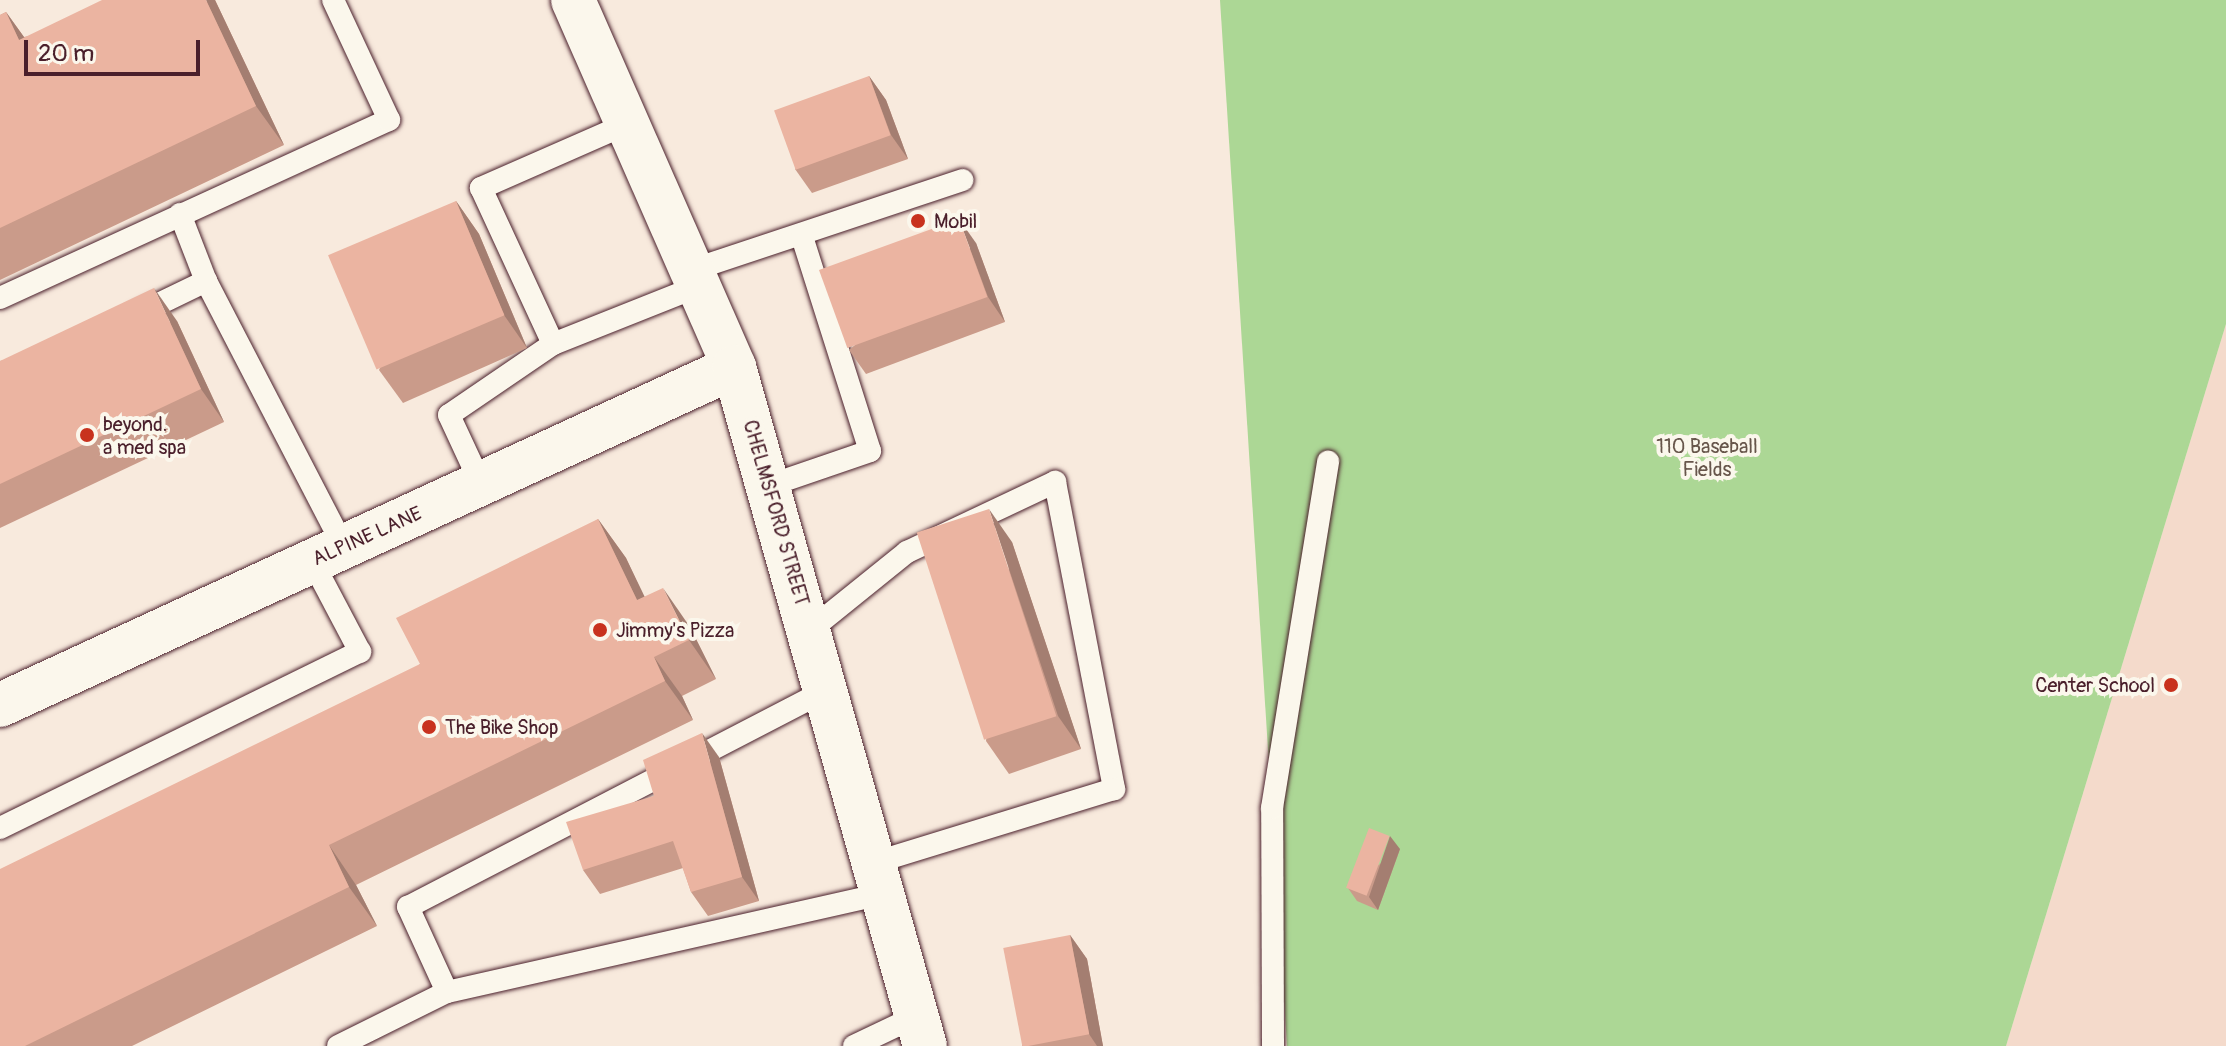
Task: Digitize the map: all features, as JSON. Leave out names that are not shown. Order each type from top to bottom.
[{"type":"main road","name":"CHELMSFORD STREET","points":[[573,0],[734,367],[921,1031]]},
{"type":"main road","name":"ALPINE LANE","points":[[0,705],[734,367]]},
{"type":"lane","points":[[0,298],[389,120],[333,0]]},
{"type":"lane","points":[[553,344],[481,188],[629,123]]},
{"type":"lane","points":[[481,484],[449,415],[553,344],[696,278],[802,236],[962,180]]},
{"type":"lane","points":[[0,828],[360,652],[328,554],[206,281],[180,214]]},
{"type":"lane","points":[[768,486],[870,451],[802,236]]},
{"type":"lane","points":[[111,327],[206,281]]},
{"type":"lane","points":[[1273,1046],[1272,808],[1328,462]]},
{"type":"lane","points":[[338,1046],[447,992],[879,878],[1114,789],[1055,482],[907,552],[809,631]]},
{"type":"lane","points":[[447,992],[408,907],[827,690]]},
{"type":"lane","points":[[854,1046],[921,1031]]},
{"type":"shaded area","name":"Center School","points":[[2226,324],[2226,1046],[2006,1046]]},
{"type":"green space","name":"110 Baseball Fields","points":[[1220,0],[2226,0],[2226,324],[2006,1046],[1287,1046]]},
{"type":"building","points":[[102,0],[206,0],[256,106],[0,228],[0,15],[6,12],[19,40]]},
{"type":"building","points":[[869,76],[891,135],[796,170],[774,111]]},
{"type":"building","points":[[456,201],[504,315],[377,369],[328,255]]},
{"type":"building","points":[[959,219],[987,297],[847,348],[819,270]]},
{"type":"building","points":[[154,288],[201,389],[0,484],[0,361]]},
{"type":"building","points":[[989,509],[1056,716],[984,740],[917,532]]},
{"type":"building","points":[[598,519],[637,600],[663,588],[689,640],[654,657],[665,681],[329,845],[349,887],[25,1046],[0,1046],[0,869],[420,664],[396,618]]},
{"type":"building","points":[[702,733],[742,877],[691,892],[673,841],[583,870],[566,822],[654,796],[643,760]]},
{"type":"building","points":[[1369,828],[1390,836],[1367,896],[1346,888]]},
{"type":"building","points":[[1070,935],[1089,1034],[1022,1046],[1003,948]]},
{"type":"place","name":"Mobil","points":[[918,221]]},
{"type":"place","name":"beyond. a med spa","points":[[87,435]]},
{"type":"place","name":"Jimmy's Pizza","points":[[600,630]]},
{"type":"place","name":"Center School","points":[[2171,685]]},
{"type":"place","name":"The Bike Shop","points":[[429,727]]}]
